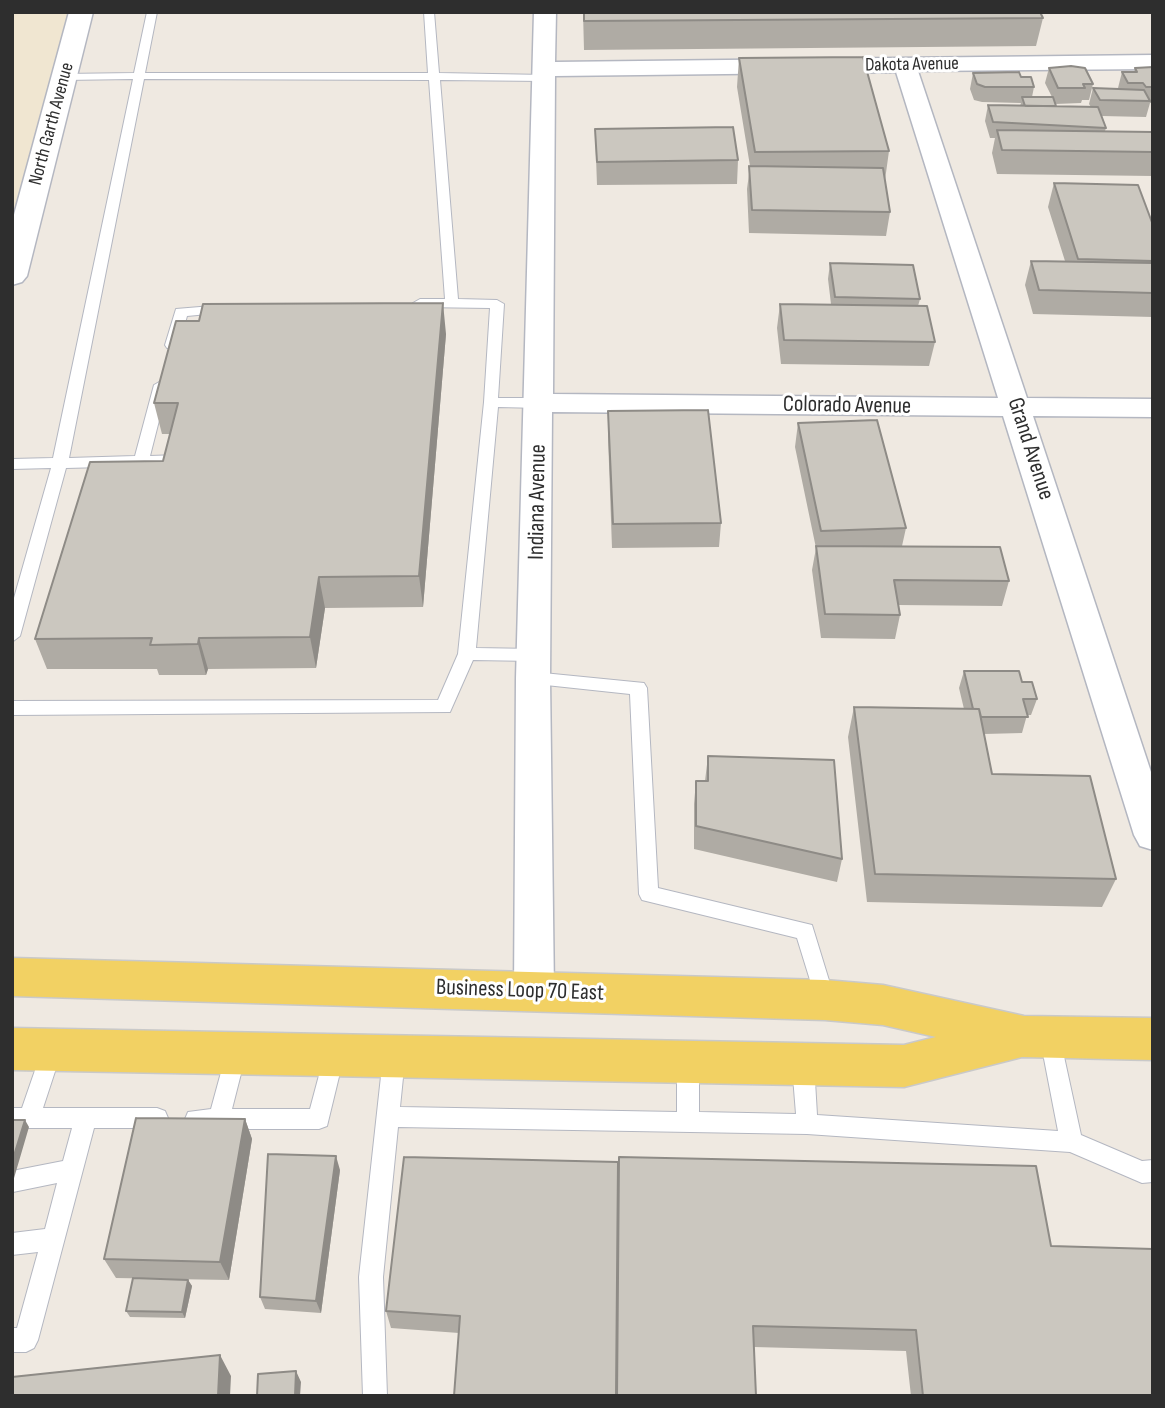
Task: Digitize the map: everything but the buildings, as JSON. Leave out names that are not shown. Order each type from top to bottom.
[{"type":"main road","name":"Business Loop 70 East","points":[[12,977],[825,1000],[883,1005],[1037,1037],[1153,1040]]},
{"type":"main road","name":"Business Loop 70 East","points":[[32,1050],[904,1066],[1037,1037]]},
{"type":"street","name":"North Garth Avenue","points":[[12,276],[82,12]]},
{"type":"street","name":"Indiana Avenue","points":[[534,992],[534,666],[545,12]]},
{"type":"street","name":"Dakota Avenue","points":[[545,73],[1153,62]]},
{"type":"street","name":"Grand Avenue","points":[[905,65],[1153,835]]},
{"type":"street","name":"Colorado Avenue","points":[[540,403],[1153,408]]},
{"type":"lane","points":[[12,636],[60,463],[152,12]]},
{"type":"lane","points":[[429,12],[452,303]]},
{"type":"lane","points":[[64,77],[433,77],[545,73]]},
{"type":"lane","points":[[12,708],[444,707],[467,654],[491,402],[496,304],[401,303]]},
{"type":"lane","points":[[141,461],[181,313],[244,308]]},
{"type":"lane","points":[[491,402],[540,403]]},
{"type":"lane","points":[[12,464],[179,460]]},
{"type":"lane","points":[[467,654],[638,688],[649,894],[805,930],[825,1000]]},
{"type":"lane","points":[[1037,1037],[1071,1142]]},
{"type":"lane","points":[[32,1050],[20,1118],[319,1119],[332,1056]]},
{"type":"lane","points":[[219,1119],[236,1054]]},
{"type":"lane","points":[[375,1396],[371,1277],[394,1058]]},
{"type":"lane","points":[[688,1063],[688,1122]]},
{"type":"lane","points":[[803,1064],[807,1124]]},
{"type":"lane","points":[[389,1117],[807,1124],[1071,1142],[1142,1172],[1153,1171]]},
{"type":"lane","points":[[12,1340],[26,1340],[86,1118]]},
{"type":"lane","points":[[13,1181],[72,1170]]},
{"type":"lane","points":[[12,1244],[53,1238]]},
{"type":"shaded area","points":[[12,12],[81,12],[12,276]]}]
